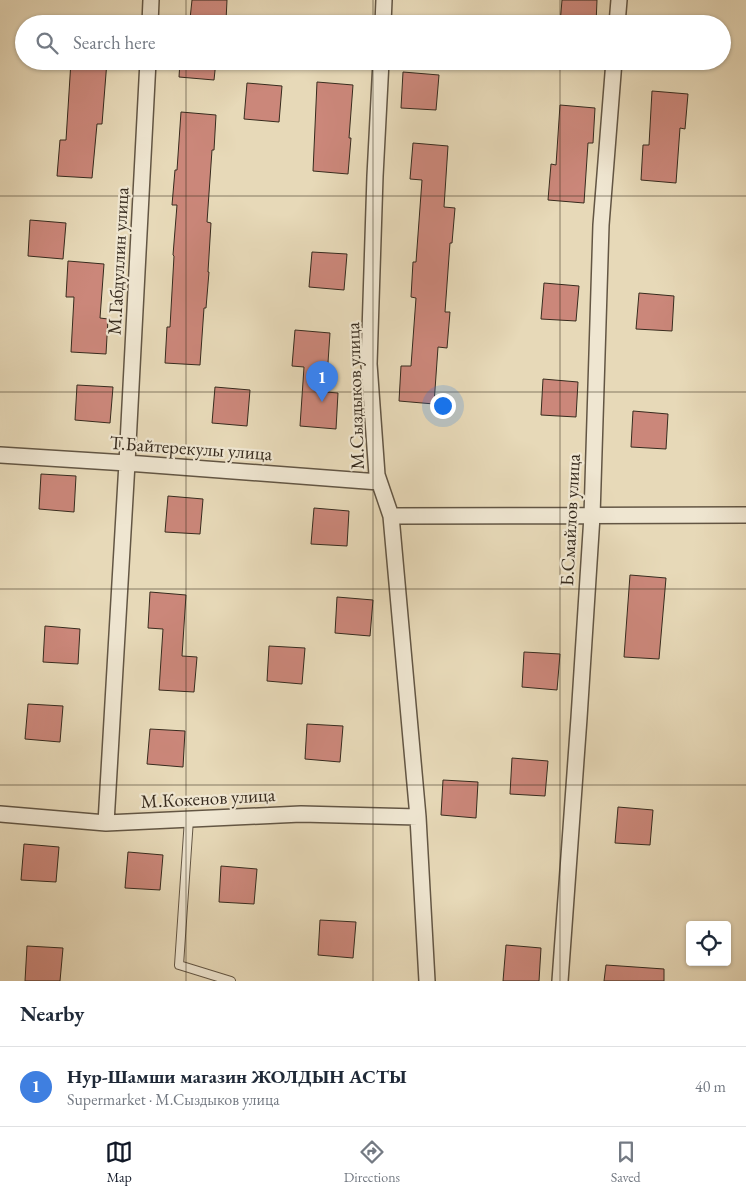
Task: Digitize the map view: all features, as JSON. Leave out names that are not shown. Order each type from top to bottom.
[{"type":"street","points":[[150,15],[151,0]]},
{"type":"street","points":[[383,15],[384,0]]},
{"type":"street","points":[[618,15],[619,0]]},
{"type":"street","name":"М.Габдуллин улица","points":[[106,823],[148,70]]},
{"type":"street","name":"М.Сыздыков улица","points":[[381,70],[369,364],[377,475],[391,516],[418,817],[427,981]]},
{"type":"street","name":"Б.Смайлов улица","points":[[560,981],[592,516],[601,225],[613,70]]},
{"type":"street","name":"Т.Байтерекулы улица","points":[[0,455],[380,482]]},
{"type":"street","points":[[391,516],[746,515]]},
{"type":"street","name":"М.Кокенов улица","points":[[0,814],[106,823],[301,814],[418,817]]},
{"type":"lane","points":[[189,819],[179,965],[231,981]]},
{"type":"building","points":[[192,0],[227,0],[226,15],[190,15]]},
{"type":"building","points":[[562,0],[597,0],[596,15],[561,15]]},
{"type":"building","points":[[70,70],[106,70],[102,124],[97,124],[92,178],[57,176],[60,140],[66,140]]},
{"type":"building","points":[[179,70],[215,70],[214,80],[179,77]]},
{"type":"building","points":[[403,72],[439,75],[436,110],[401,108]]},
{"type":"building","points":[[317,82],[353,85],[348,174],[313,171]]},
{"type":"building","points":[[247,83],[282,86],[279,122],[244,119]]},
{"type":"building","points":[[652,91],[688,94],[685,129],[680,128],[676,183],[641,180],[643,145],[649,145]]},
{"type":"building","points":[[560,105],[595,108],[593,143],[588,143],[584,203],[548,200],[551,164],[556,165]]},
{"type":"building","points":[[181,112],[216,115],[207,222],[211,223],[209,272],[206,308],[204,308],[200,365],[165,363],[167,327],[170,327],[177,205],[172,205],[175,170],[177,170]]},
{"type":"building","points":[[413,143],[448,146],[444,207],[455,208],[452,243],[450,243],[445,312],[450,312],[447,348],[438,347],[434,404],[399,401],[401,366],[411,366],[416,298],[411,297],[413,262],[416,262],[422,180],[410,179]]},
{"type":"building","points":[[30,220],[66,223],[63,259],[28,256]]},
{"type":"building","points":[[312,252],[347,254],[344,290],[309,287]]},
{"type":"building","points":[[68,261],[104,264],[100,318],[108,319],[106,354],[71,352],[74,297],[66,297]]},
{"type":"building","points":[[544,283],[579,286],[576,321],[541,319]]},
{"type":"building","points":[[639,293],[674,296],[672,331],[636,329]]},
{"type":"building","points":[[295,330],[330,333],[326,392],[338,393],[336,429],[300,426],[304,367],[292,366]]},
{"type":"building","points":[[543,379],[578,382],[576,417],[541,415]]},
{"type":"building","points":[[77,385],[113,387],[110,423],[75,420]]},
{"type":"building","points":[[215,387],[250,390],[247,426],[212,423]]},
{"type":"building","points":[[633,411],[668,414],[666,449],[631,447]]},
{"type":"building","points":[[41,474],[76,476],[74,512],[39,509]]},
{"type":"building","points":[[168,496],[203,499],[200,534],[165,532]]},
{"type":"building","points":[[314,508],[349,511],[347,546],[311,544]]},
{"type":"building","points":[[630,575],[666,578],[659,659],[624,657]]},
{"type":"building","points":[[150,592],[186,595],[182,656],[197,657],[194,692],[159,690],[163,629],[148,628]]},
{"type":"building","points":[[337,597],[373,600],[370,636],[335,633]]},
{"type":"building","points":[[45,626],[80,629],[78,664],[43,662]]},
{"type":"building","points":[[269,646],[305,648],[302,684],[267,681]]},
{"type":"building","points":[[524,652],[560,654],[557,690],[522,687]]},
{"type":"building","points":[[28,704],[63,706],[60,742],[25,739]]},
{"type":"building","points":[[307,724],[343,726],[340,762],[305,759]]},
{"type":"building","points":[[150,729],[185,731],[183,767],[147,764]]},
{"type":"building","points":[[512,758],[548,761],[545,796],[510,794]]},
{"type":"building","points":[[443,780],[478,782],[476,818],[441,815]]},
{"type":"building","points":[[618,807],[653,810],[650,845],[615,843]]},
{"type":"building","points":[[24,844],[59,847],[56,882],[21,880]]},
{"type":"building","points":[[128,852],[163,855],[160,890],[125,888]]},
{"type":"building","points":[[221,866],[257,869],[254,904],[219,902]]},
{"type":"building","points":[[320,920],[356,922],[353,958],[318,955]]},
{"type":"building","points":[[506,945],[541,948],[539,981],[503,981]]},
{"type":"building","points":[[27,946],[63,948],[60,981],[25,981]]},
{"type":"building","points":[[606,965],[664,969],[664,981],[604,981]]},
{"type":"place","name":"Нур-Шамши магазин ЖОЛДЫН АСТЫ","points":[[322,402]]}]
